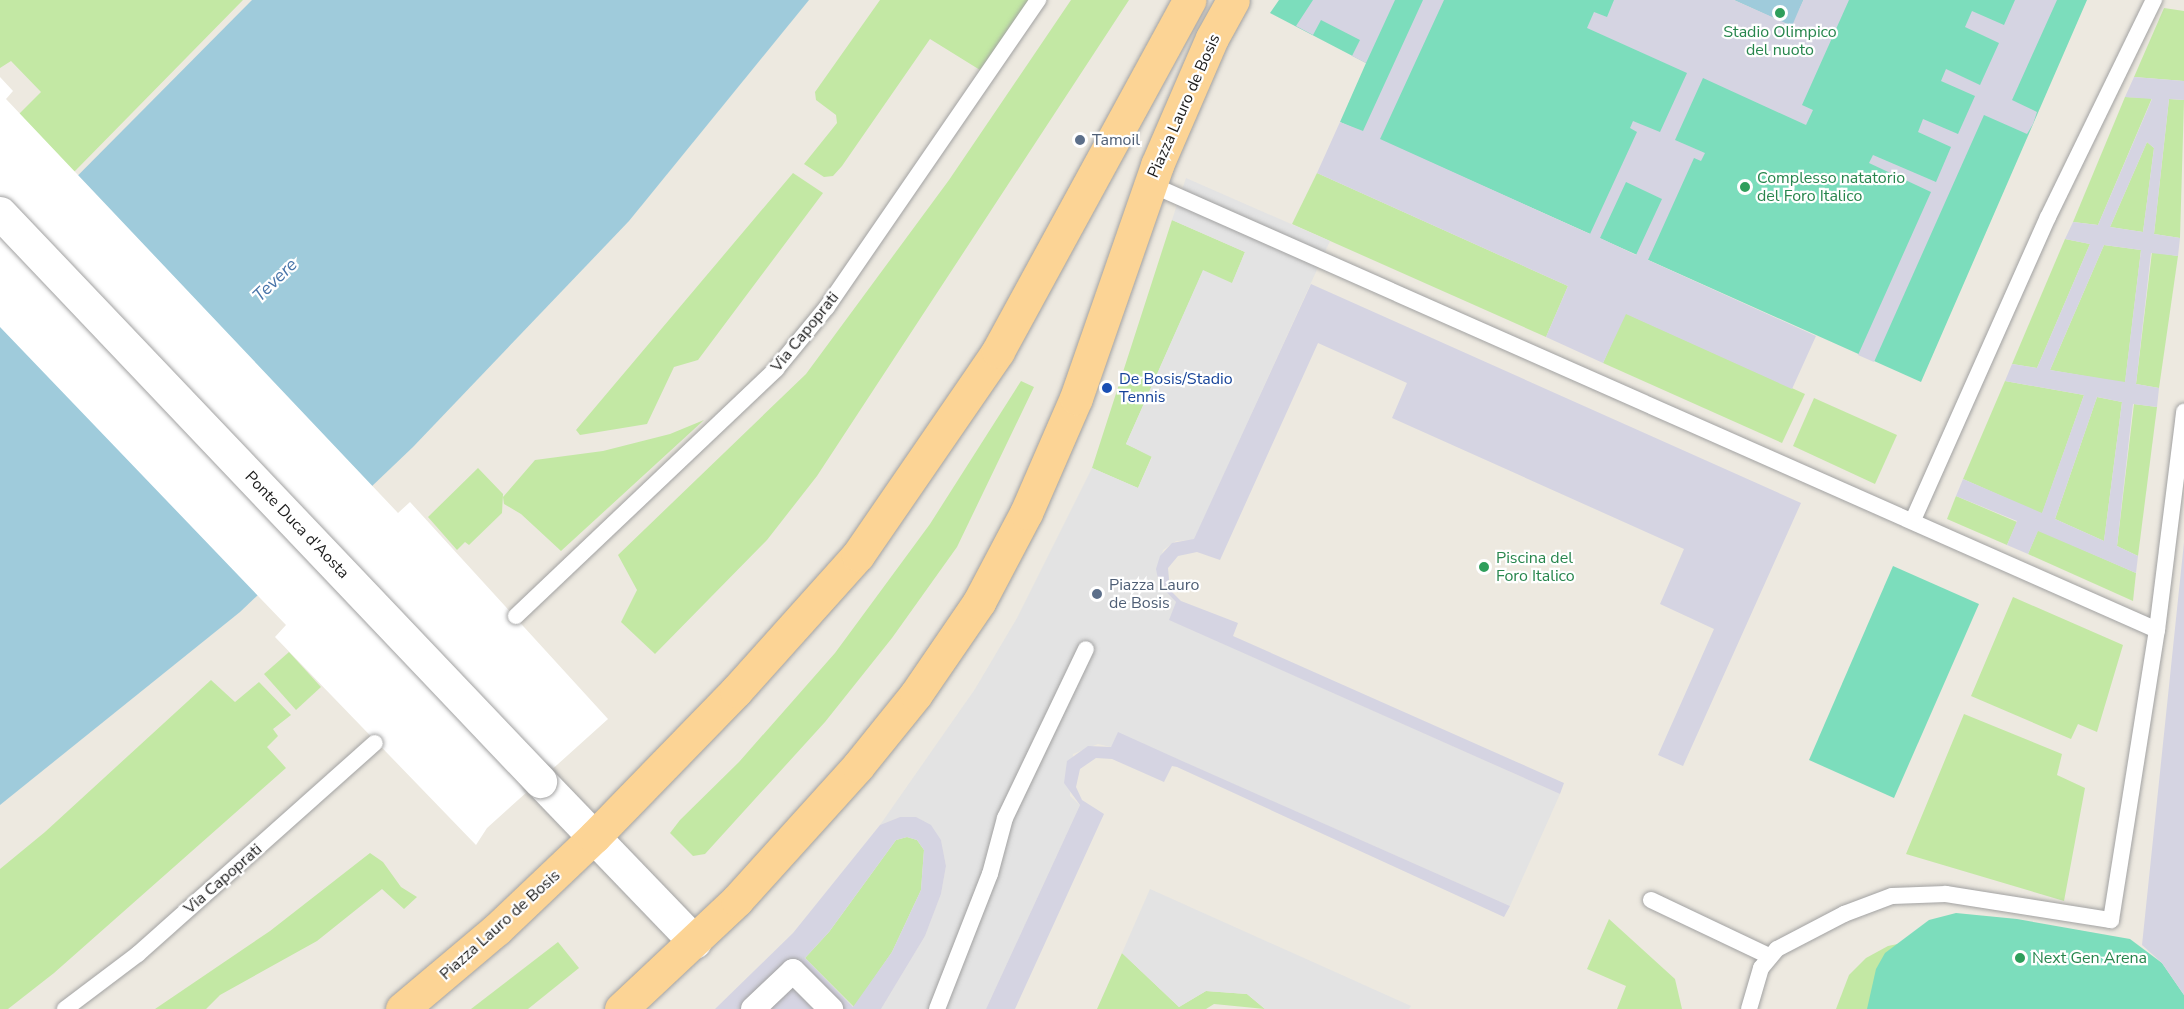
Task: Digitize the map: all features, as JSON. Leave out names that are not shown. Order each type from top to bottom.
[{"type":"main road","name":"Piazza Lauro de Bosis","points":[[402,1009],[497,929],[594,837],[776,649],[890,513],[998,351],[1189,0]]},
{"type":"main road","name":"Piazza Lauro de Bosis","points":[[621,1009],[695,942],[779,855],[886,733],[979,602],[1026,513],[1076,398],[1150,184],[1199,67],[1233,0]]},
{"type":"street","name":"Ponte Duca d'Aosta","points":[[0,213],[594,837]]},
{"type":"street","points":[[594,837],[695,942]]},
{"type":"street","points":[[753,1009],[793,971],[831,1009]]},
{"type":"lane","name":"Via Capoprati","points":[[516,616],[776,369],[827,308],[1038,0]]},
{"type":"lane","points":[[1913,520],[2048,218],[2154,0]]},
{"type":"lane","points":[[1150,184],[2157,630]]},
{"type":"lane","points":[[1749,1009],[1755,982],[1769,956],[1844,914],[1876,900],[1909,894],[1957,895],[2111,920],[2157,630],[2184,412]]},
{"type":"lane","points":[[937,1009],[990,874],[1005,818],[1086,649]]},
{"type":"lane","name":"Via Capoprati","points":[[65,1009],[138,954],[375,743]]},
{"type":"lane","points":[[1651,900],[1769,956]]},
{"type":"green space","points":[[0,0],[243,0],[76,170],[0,240],[0,133],[41,92],[11,61],[0,68]]},
{"type":"green space","points":[[880,0],[1031,0],[980,70],[930,39],[842,166],[833,176],[824,177],[804,164],[837,123],[836,115],[816,100],[815,92]]},
{"type":"green space","points":[[1071,0],[1129,0],[817,476],[767,540],[655,654],[621,622],[637,590],[618,555],[806,374],[949,180]]},
{"type":"green space","name":"Complesso natatorio del Foro Italico","points":[[1279,0],[2087,0],[1921,382],[1340,122],[1366,63],[1270,13]]},
{"type":"green space","points":[[2164,8],[2184,11],[2184,81],[2134,77]]},
{"type":"green space","points":[[2125,97],[2152,98],[2098,225],[2073,222]]},
{"type":"green space","points":[[2169,99],[2184,100],[2180,238],[2154,234]]},
{"type":"green space","points":[[2147,142],[2154,148],[2143,232],[2110,227]]},
{"type":"green space","points":[[793,173],[823,193],[698,360],[674,367],[647,424],[580,435],[576,430]]},
{"type":"green space","points":[[1317,173],[1568,286],[1546,337],[1292,224]]},
{"type":"green space","points":[[1172,220],[1245,252],[1232,284],[1203,271],[1126,444],[1152,456],[1138,488],[1092,468]]},
{"type":"green space","points":[[2065,239],[2090,244],[2037,368],[2012,364]]},
{"type":"green space","points":[[2104,245],[2141,250],[2125,383],[2050,370]]},
{"type":"green space","points":[[2152,252],[2178,256],[2159,388],[2136,384]]},
{"type":"green space","points":[[1625,313],[1805,394],[1782,443],[1603,363]]},
{"type":"green space","points":[[1021,381],[1034,387],[957,547],[892,638],[825,722],[705,854],[693,856],[670,833],[680,820],[739,762],[835,653],[930,524]]},
{"type":"green space","points":[[2005,381],[2084,395],[2042,514],[1963,479]]},
{"type":"green space","points":[[2097,397],[2122,402],[2104,541],[2055,519]]},
{"type":"green space","points":[[1814,398],[1897,435],[1875,484],[1793,446]]},
{"type":"green space","points":[[2134,404],[2157,407],[2138,556],[2117,546]]},
{"type":"green space","points":[[704,420],[561,551],[521,514],[504,504],[503,497],[535,460],[603,451],[670,434]]},
{"type":"green space","points":[[478,468],[503,494],[502,513],[469,545],[465,542],[457,550],[428,517]]},
{"type":"green space","points":[[1956,496],[2017,522],[2007,545],[1947,519]]},
{"type":"green space","points":[[2038,530],[2136,573],[2133,601],[2028,554]]},
{"type":"green space","points":[[1893,566],[1979,604],[1894,798],[1809,760]]},
{"type":"green space","points":[[2013,597],[2123,645],[2097,732],[2078,724],[2071,739],[1971,696]]},
{"type":"green space","points":[[289,652],[321,687],[296,710],[264,674]]},
{"type":"green space","points":[[211,680],[235,702],[259,682],[291,715],[273,729],[278,736],[267,747],[286,768],[54,973],[8,1009],[0,1009],[0,869],[45,832]]},
{"type":"green space","points":[[1964,714],[2062,754],[2057,775],[2085,788],[2064,901],[1906,854]]},
{"type":"green space","points":[[907,837],[917,840],[924,850],[921,890],[892,952],[854,1007],[805,958],[829,932],[896,840]]},
{"type":"green space","points":[[370,853],[383,862],[401,887],[417,897],[404,909],[382,889],[317,941],[220,995],[206,1009],[155,1009],[270,931]]},
{"type":"green space","name":"Next Gen Arena","points":[[1956,913],[2017,919],[2130,939],[2162,963],[2184,995],[2184,1009],[1867,1009],[1876,969],[1885,953],[1929,920]]},
{"type":"green space","points":[[1609,919],[1675,979],[1682,1009],[1617,1009],[1626,986],[1587,969]]},
{"type":"green space","points":[[1912,941],[1896,1009],[1836,1009],[1849,975],[1866,958],[1888,946]]},
{"type":"green space","points":[[558,942],[579,968],[528,1009],[471,1009]]},
{"type":"green space","points":[[1122,953],[1179,1007],[1206,991],[1247,994],[1265,1009],[1214,1004],[1206,1009],[1097,1009]]},
{"type":"shaded area","points":[[1313,0],[1395,0],[1366,63],[1352,56],[1360,40],[1321,20],[1313,35],[1296,26]]},
{"type":"shaded area","points":[[1423,0],[1444,0],[1380,139],[1590,234],[1637,132],[1630,128],[1633,121],[1660,132],[1687,73],[1587,28],[1594,12],[1607,17],[1614,0],[1735,0],[1791,25],[1803,0],[1849,0],[1802,105],[1813,110],[1806,125],[1703,78],[1675,140],[1705,153],[1701,161],[1694,158],[1648,260],[1816,336],[1792,389],[1626,314],[1603,363],[1546,337],[1568,286],[1317,173],[1340,122],[1363,131]],"holes":[[[1626,182],[1662,199],[1636,255],[1600,238]]]},
{"type":"shaded area","points":[[2015,0],[2057,0],[2012,100],[2037,112],[2033,124],[2027,134],[1984,115],[1874,362],[1858,355],[1931,192],[1869,163],[1873,155],[1936,182],[1951,147],[1918,132],[1923,119],[1958,134],[1975,96],[1941,81],[1946,69],[1980,85],[1999,43],[1965,27],[1972,11],[2004,25]]},
{"type":"shaded area","points":[[2134,77],[2184,81],[2184,100],[2169,99],[2154,234],[2180,238],[2178,256],[2151,253],[2136,384],[2159,388],[2157,407],[2133,404],[2117,546],[2138,556],[2136,573],[2038,531],[2028,554],[2007,545],[2017,521],[1956,496],[1963,479],[2042,513],[2084,395],[2005,381],[2012,364],[2037,368],[2090,244],[2065,239],[2073,222],[2098,225],[2152,99],[2125,97]],"holes":[[[2147,142],[2154,148],[2143,232],[2110,227]],[[2104,245],[2141,250],[2125,382],[2050,370]],[[2097,397],[2122,402],[2104,541],[2055,519]]]},
{"type":"shaded area","name":"Piazza Lauro de Bosis","points":[[1186,178],[1330,241],[1194,540],[1176,541],[1163,550],[1157,577],[1176,602],[1170,620],[1560,794],[1510,906],[1118,733],[1111,747],[1098,744],[1073,754],[1070,796],[1080,805],[986,1009],[881,1009],[925,936],[941,894],[946,866],[941,840],[916,817],[900,817],[880,825],[975,689],[1017,618],[1092,468],[1138,488],[1152,457],[1126,444],[1203,270],[1232,283],[1245,252],[1172,220]]},
{"type":"shaded area","points":[[1311,284],[1801,503],[1683,766],[1658,755],[1714,629],[1660,604],[1684,549],[1392,418],[1407,383],[1318,343],[1220,560],[1197,552],[1178,556],[1168,568],[1170,590],[1181,601],[1238,623],[1233,636],[1564,783],[1560,794],[1169,620],[1176,602],[1159,584],[1156,569],[1160,556],[1172,543],[1194,539]]},
{"type":"shaded area","points":[[2184,542],[2184,995],[2162,963],[2142,945]]},
{"type":"shaded area","points":[[1118,732],[1510,906],[1504,917],[1177,767],[1172,766],[1164,782],[1112,759],[1096,758],[1080,769],[1076,787],[1082,800],[1104,814],[1015,1009],[986,1009],[1080,805],[1064,783],[1067,761],[1088,746],[1111,747]]},
{"type":"shaded area","points":[[900,817],[916,817],[931,825],[941,840],[946,866],[941,894],[925,936],[881,1009],[715,1009],[793,933],[880,825]],"holes":[[[907,837],[917,840],[924,850],[921,890],[892,952],[853,1007],[805,958],[829,932],[896,840]]]},
{"type":"shaded area","points":[[1150,889],[1411,1006],[1409,1009],[1265,1009],[1247,994],[1206,991],[1179,1007],[1122,953]]},
{"type":"water","name":"Tevere","points":[[252,0],[809,0],[629,221],[413,447],[240,612],[0,805],[0,254]]},
{"type":"water","name":"Stadio Olimpico del nuoto","points":[[1735,0],[1803,0],[1792,26]]},
{"type":"pier","points":[[0,77],[13,91],[6,99],[398,513],[410,502],[608,719],[487,828],[476,845],[275,637],[286,625],[0,327]]},
{"type":"place","name":"Stadio Olimpico del nuoto","points":[[1780,13]]},
{"type":"place","name":"Tamoil","points":[[1080,140]]},
{"type":"place","name":"Complesso natatorio del Foro Italico","points":[[1745,187]]},
{"type":"place","name":"De Bosis/Stadio Tennis","points":[[1107,388]]},
{"type":"place","name":"Piscina del Foro Italico","points":[[1484,567]]},
{"type":"place","name":"Piazza Lauro de Bosis","points":[[1097,594]]},
{"type":"place","name":"Next Gen Arena","points":[[2020,958]]}]
